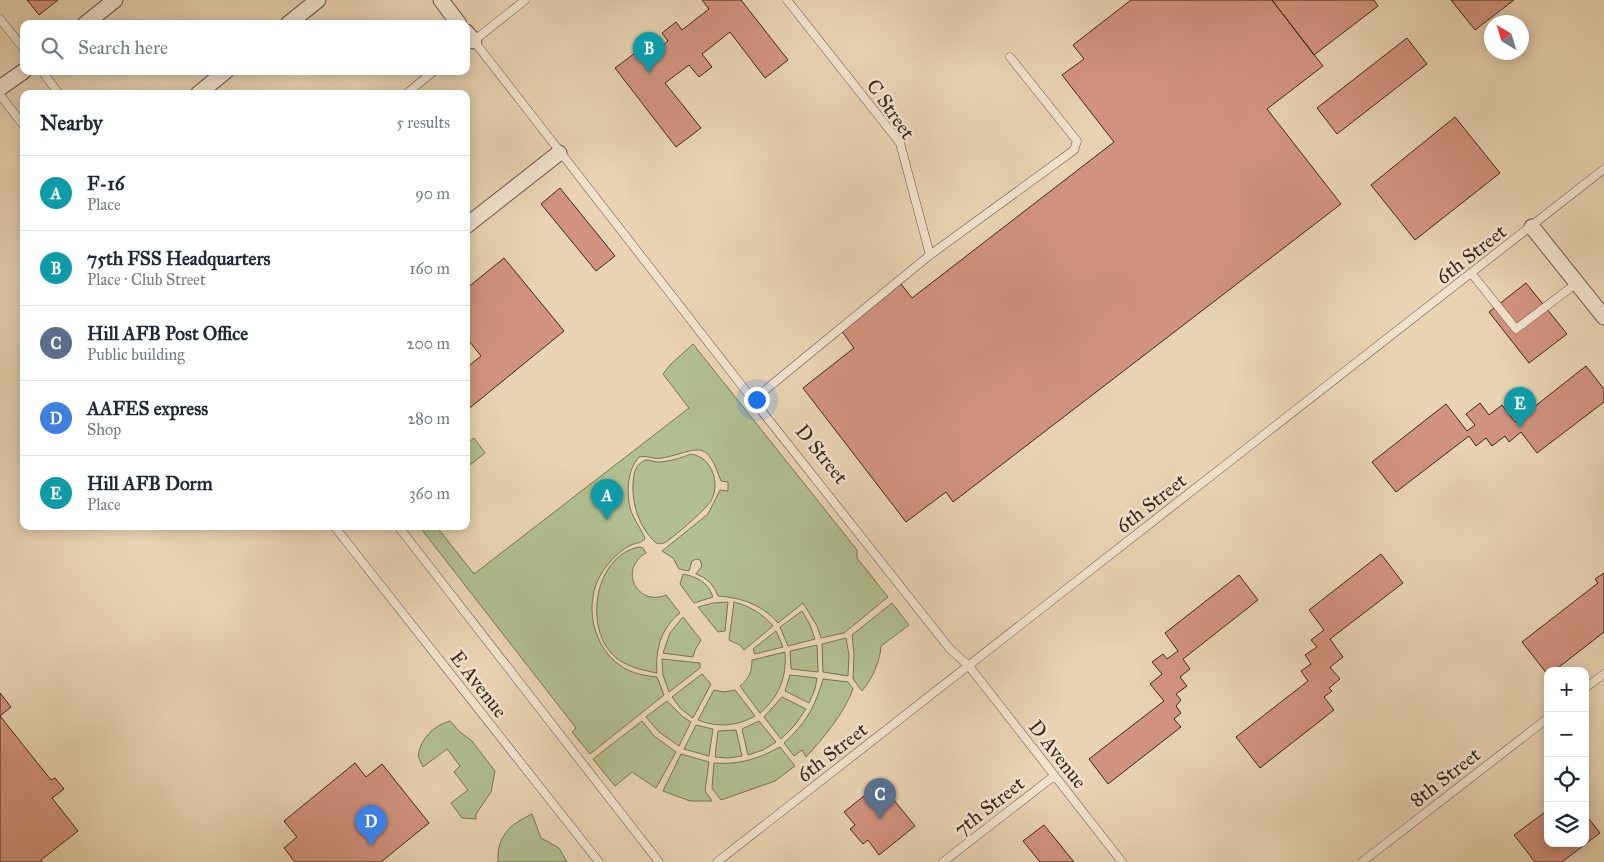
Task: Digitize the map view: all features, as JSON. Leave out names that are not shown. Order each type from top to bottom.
[{"type":"street","points":[[90,20],[115,0]]},
{"type":"street","points":[[293,20],[318,0]]},
{"type":"street","points":[[441,0],[457,20]]},
{"type":"street","points":[[0,88],[20,74]]},
{"type":"street","points":[[203,90],[221,75]]},
{"type":"street","points":[[470,223],[559,153]]},
{"type":"street","points":[[1532,227],[1604,318]]},
{"type":"lane","points":[[470,39],[525,0]]},
{"type":"lane","name":"C Street","points":[[788,0],[900,143],[930,255]]},
{"type":"lane","points":[[0,19],[20,44]]},
{"type":"lane","points":[[470,41],[559,153]]},
{"type":"lane","points":[[753,400],[930,255],[1074,150],[1077,141],[1010,57]]},
{"type":"lane","points":[[45,75],[56,90]]},
{"type":"lane","points":[[411,90],[429,75]]},
{"type":"lane","points":[[0,95],[20,121]]},
{"type":"lane","name":"D Street","points":[[559,153],[950,649],[969,666]]},
{"type":"lane","name":"6th Street","points":[[717,862],[1604,169]]},
{"type":"lane","points":[[1472,274],[1516,329],[1576,283]]},
{"type":"lane","name":"E Avenue","points":[[337,530],[599,862]]},
{"type":"lane","name":"E Avenue","points":[[401,530],[659,862]]},
{"type":"lane","name":"D Avenue","points":[[969,666],[1122,862]]},
{"type":"lane","points":[[1589,685],[1604,674]]},
{"type":"lane","name":"8th Street","points":[[1362,862],[1544,721]]},
{"type":"lane","name":"7th Street","points":[[943,862],[1054,776]]},
{"type":"green space","points":[[693,344],[857,550],[857,558],[888,597],[844,633],[821,638],[817,626],[803,603],[778,623],[772,616],[751,603],[735,598],[718,596],[709,582],[696,574],[702,566],[700,560],[692,561],[689,571],[679,569],[673,558],[662,551],[708,514],[720,490],[728,491],[728,482],[721,481],[710,457],[705,452],[699,450],[659,458],[639,457],[630,475],[628,497],[631,511],[645,539],[623,550],[603,571],[593,597],[592,610],[598,637],[604,649],[613,660],[632,672],[657,677],[664,695],[590,754],[572,732],[576,728],[422,530],[439,530],[474,574],[689,408],[663,374]]},
{"type":"green space","points":[[474,438],[485,453],[470,465],[470,441]]},
{"type":"green space","points":[[691,454],[704,460],[712,471],[715,479],[713,497],[689,524],[664,543],[656,543],[645,530],[635,507],[633,491],[634,474],[639,464],[645,460],[666,461]]},
{"type":"green space","points":[[640,547],[646,553],[633,568],[632,576],[635,584],[647,596],[666,595],[680,613],[668,625],[661,640],[657,656],[657,673],[634,667],[614,656],[604,643],[599,628],[597,611],[598,593],[604,577],[613,563],[625,553]]},
{"type":"green space","points":[[683,574],[705,584],[713,597],[694,603],[680,584]]},
{"type":"green space","points":[[728,602],[725,631],[718,632],[698,607]]},
{"type":"green space","points":[[734,602],[755,611],[773,626],[744,650],[740,645],[729,640]]},
{"type":"green space","points":[[892,603],[909,625],[881,646],[875,670],[862,691],[853,679],[854,654],[852,635]]},
{"type":"green space","points":[[802,611],[815,639],[788,646],[780,627]]},
{"type":"green space","points":[[683,617],[701,640],[693,657],[663,653],[670,633]]},
{"type":"green space","points":[[776,631],[783,647],[755,654],[753,649]]},
{"type":"green space","points":[[846,638],[849,655],[848,676],[823,672],[822,644]]},
{"type":"green space","points":[[817,645],[818,672],[791,669],[790,651]]},
{"type":"green space","points":[[785,652],[785,670],[780,686],[767,707],[760,713],[740,686],[746,681],[752,660]]},
{"type":"green space","points":[[662,659],[700,663],[700,668],[669,692],[663,675]]},
{"type":"green space","points":[[702,674],[711,684],[693,718],[681,709],[672,697]]},
{"type":"green space","points":[[790,675],[817,678],[809,703],[785,691]]},
{"type":"green space","points":[[823,679],[848,682],[853,689],[839,716],[806,757],[802,750],[794,756],[784,743],[809,714]]},
{"type":"green space","points":[[714,690],[724,692],[735,690],[755,716],[727,725],[705,723],[698,720]]},
{"type":"green space","points":[[782,697],[806,709],[795,725],[781,739],[764,717]]},
{"type":"green space","points":[[667,701],[691,722],[679,746],[659,732],[646,717]]},
{"type":"green space","points":[[450,721],[472,741],[495,771],[491,792],[476,814],[476,819],[462,818],[451,803],[468,790],[454,772],[460,766],[447,749],[423,767],[418,756],[425,738],[438,726]]},
{"type":"green space","points":[[642,721],[654,736],[676,752],[656,788],[632,772],[615,786],[593,759]]},
{"type":"green space","points":[[759,721],[776,742],[763,750],[748,755],[742,729]]},
{"type":"green space","points":[[696,725],[713,729],[709,756],[684,749]]},
{"type":"green space","points":[[736,730],[742,756],[715,757],[718,731]]},
{"type":"green space","points":[[780,747],[795,766],[775,781],[721,800],[712,788],[714,763],[732,763],[748,760]]},
{"type":"green space","points":[[681,754],[709,762],[705,791],[712,801],[690,801],[663,791]]},
{"type":"green space","points":[[532,814],[541,838],[559,848],[567,862],[498,862],[500,845],[506,832],[517,822]]},
{"type":"building","points":[[27,0],[58,0],[39,15]]},
{"type":"building","points":[[702,0],[741,0],[788,60],[765,78],[730,32],[702,54],[712,67],[699,77],[689,65],[665,83],[701,128],[676,147],[615,68],[639,50],[645,59],[668,41],[662,33],[676,22],[682,30],[709,9]]},
{"type":"building","points":[[1131,0],[1272,0],[1323,66],[1267,109],[1341,204],[953,502],[946,492],[906,522],[803,388],[854,348],[841,330],[901,284],[912,298],[1114,142],[1062,75],[1084,59],[1073,45]]},
{"type":"building","points":[[1272,0],[1374,0],[1378,6],[1314,55]]},
{"type":"building","points":[[1451,0],[1514,0],[1494,15],[1484,15],[1484,23],[1475,30]]},
{"type":"building","points":[[1407,38],[1427,64],[1337,134],[1317,108]]},
{"type":"building","points":[[1455,117],[1500,173],[1415,240],[1371,185]]},
{"type":"building","points":[[560,188],[615,256],[596,271],[541,204]]},
{"type":"building","points":[[504,258],[564,331],[470,408],[470,365],[481,356],[470,342],[470,286]]},
{"type":"building","points":[[1526,283],[1567,334],[1529,363],[1489,312]]},
{"type":"building","points":[[1586,366],[1604,389],[1604,402],[1537,453],[1521,432],[1509,442],[1505,436],[1492,446],[1486,438],[1476,446],[1469,436],[1396,492],[1372,462],[1446,404],[1467,431],[1475,425],[1466,414],[1480,403],[1489,415],[1502,405],[1515,422]]},
{"type":"building","points":[[1381,554],[1403,583],[1330,639],[1343,657],[1330,667],[1340,679],[1329,688],[1332,691],[1324,697],[1334,710],[1260,768],[1236,737],[1308,681],[1301,671],[1311,664],[1305,655],[1317,647],[1311,640],[1324,630],[1309,610]]},
{"type":"building","points":[[1604,573],[1604,632],[1559,667],[1544,667],[1544,670],[1522,642],[1598,583],[1595,579]]},
{"type":"building","points":[[1239,575],[1258,600],[1183,659],[1190,669],[1180,677],[1187,686],[1176,694],[1181,700],[1176,706],[1181,713],[1174,719],[1181,727],[1108,784],[1089,759],[1164,701],[1150,684],[1162,674],[1152,662],[1163,654],[1167,659],[1178,651],[1165,633]]},
{"type":"building","points":[[0,693],[11,707],[0,716]]},
{"type":"building","points":[[0,716],[51,780],[55,778],[64,789],[52,798],[78,831],[41,860],[42,862],[0,862]]},
{"type":"building","points":[[355,763],[366,777],[382,764],[429,823],[381,862],[295,862],[284,848],[297,837],[284,821]]},
{"type":"building","points":[[880,783],[915,826],[879,855],[868,840],[863,844],[850,829],[855,825],[844,812]]},
{"type":"building","points":[[1544,813],[1544,847],[1582,847],[1562,862],[1535,862],[1514,835]]},
{"type":"building","points":[[1589,819],[1600,833],[1589,841]]},
{"type":"building","points":[[1044,825],[1074,862],[1040,862],[1023,841]]},
{"type":"place","name":"75th FSS Headquarters","points":[[649,73]]},
{"type":"place","name":"Hill AFB Dorm","points":[[1520,428]]},
{"type":"place","name":"F-16","points":[[607,520]]},
{"type":"place","name":"Hill AFB Post Office","points":[[880,819]]},
{"type":"place","name":"AAFES express","points":[[371,846]]}]
